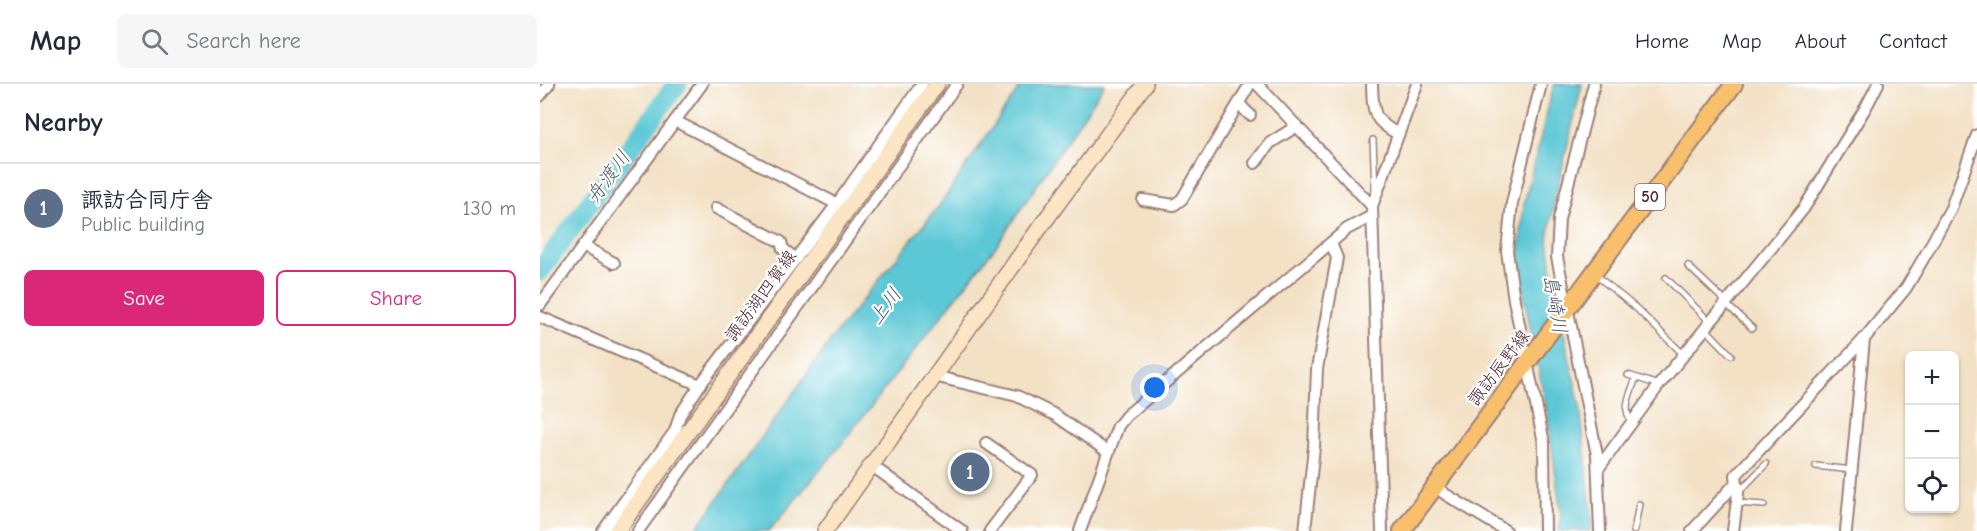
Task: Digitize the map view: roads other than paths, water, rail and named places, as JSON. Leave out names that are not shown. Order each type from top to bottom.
[{"type":"main road","name":"諏訪辰野線","points":[[1402,531],[1734,84]]},
{"type":"street","points":[[540,96],[549,84]]},
{"type":"street","points":[[540,305],[702,84]]},
{"type":"street","points":[[603,531],[675,431],[680,415],[700,385],[837,204],[922,84]]},
{"type":"street","name":"諏訪湖四賀線","points":[[617,531],[937,84]]},
{"type":"street","points":[[638,531],[957,84]]},
{"type":"street","points":[[825,531],[1145,84]]},
{"type":"street","points":[[1143,200],[1174,205],[1182,200],[1250,84]]},
{"type":"street","points":[[1257,84],[1373,206]]},
{"type":"street","points":[[1372,84],[1372,106],[1375,117],[1383,126],[1398,134]]},
{"type":"street","points":[[1382,531],[1373,206],[1417,84]]},
{"type":"street","points":[[1541,84],[1512,203],[1507,251],[1514,300],[1529,361],[1544,443],[1545,531]]},
{"type":"street","points":[[1594,84],[1559,219],[1557,257],[1565,313],[1593,425],[1598,469],[1600,531]]},
{"type":"street","points":[[1598,469],[1683,354],[1804,208],[1878,84]]},
{"type":"street","points":[[1239,104],[1251,114]]},
{"type":"street","points":[[675,121],[837,204]]},
{"type":"street","points":[[1255,163],[1270,143],[1297,126]]},
{"type":"street","points":[[1733,531],[1737,493],[1736,475],[1864,339],[1906,288],[1951,208],[1977,135]]},
{"type":"street","points":[[1080,531],[1118,426],[1126,416],[1373,206]]},
{"type":"street","points":[[716,208],[781,242],[783,249],[796,259]]},
{"type":"street","points":[[1305,531],[1314,447],[1317,369],[1337,258],[1331,243]]},
{"type":"street","points":[[583,246],[614,262]]},
{"type":"street","points":[[540,317],[700,385]]},
{"type":"street","points":[[1846,531],[1864,339]]},
{"type":"street","points":[[934,376],[1017,396],[1055,415],[1108,452]]},
{"type":"street","points":[[986,443],[1032,475],[990,531]]},
{"type":"street","points":[[871,465],[962,531]]},
{"type":"street","points":[[1436,486],[1445,494],[1506,531]]},
{"type":"street","points":[[1692,531],[1737,493]]},
{"type":"lane","points":[[1373,140],[1373,206]]},
{"type":"lane","points":[[1688,266],[1752,328]]},
{"type":"lane","points":[[1593,274],[1637,309],[1683,354]]},
{"type":"lane","points":[[1666,278],[1731,355]]},
{"type":"lane","points":[[1628,375],[1659,385]]},
{"type":"lane","points":[[1632,422],[1626,408],[1636,378]]},
{"type":"lane","points":[[1764,505],[1737,493],[1766,464]]},
{"type":"lane","points":[[1816,466],[1852,470]]},
{"type":"lane","points":[[1634,531],[1639,504]]},
{"type":"water","name":"上川","points":[[1022,84],[1105,84],[996,246],[840,446],[769,531],[695,531],[837,332],[939,206]]},
{"type":"water","name":"島崎川","points":[[1554,84],[1582,84],[1555,198],[1548,239],[1554,288],[1580,406],[1592,518],[1591,531],[1559,531],[1561,514],[1547,411],[1518,266],[1524,204]]},
{"type":"waterway","name":"舟渡川","points":[[540,271],[677,84]]},
{"type":"place","name":"諏訪合同庁舎","points":[[970,472]]}]
